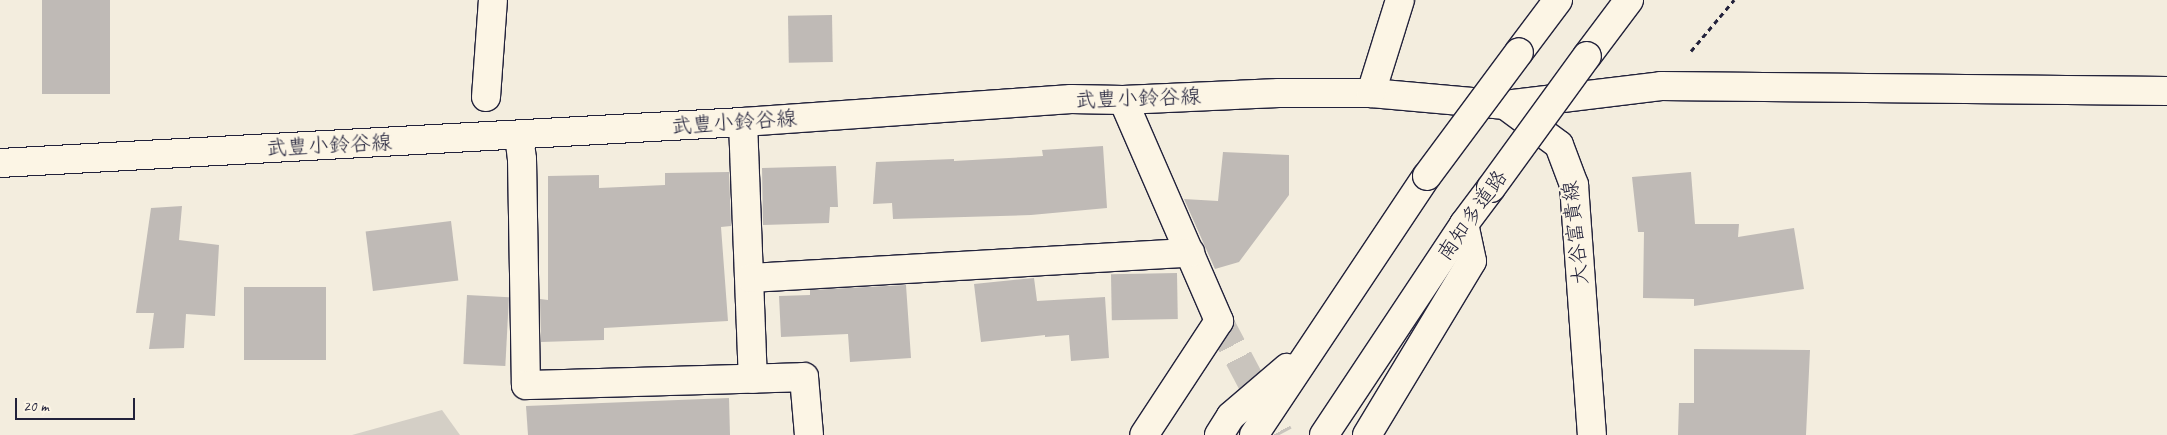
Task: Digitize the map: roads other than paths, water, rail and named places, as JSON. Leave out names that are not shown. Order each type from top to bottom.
[{"type":"main road","points":[[486,97],[493,0]]},
{"type":"main road","points":[[1400,0],[1370,93],[1506,105],[1661,86],[2167,91]]},
{"type":"main road","points":[[1254,435],[1426,176],[1558,0]]},
{"type":"main road","name":"南知多道路","points":[[1324,435],[1464,224],[1629,0]]},
{"type":"main road","name":"武豊小鈴谷線","points":[[0,163],[743,122],[1071,99],[1123,100],[1278,93],[1370,93]]},
{"type":"main road","points":[[1123,100],[1219,321],[1144,435]]},
{"type":"main road","name":"大谷富貴線","points":[[1506,105],[1559,144],[1574,185],[1592,435]]},
{"type":"main road","points":[[743,122],[754,379]]},
{"type":"main road","points":[[519,135],[522,159],[526,385],[804,377],[809,435]]},
{"type":"main road","points":[[1367,435],[1472,261],[1464,224]]},
{"type":"main road","points":[[751,278],[1190,252]]},
{"type":"main road","points":[[1219,435],[1231,416],[1312,345]]},
{"type":"tunnel","points":[[1219,321],[1279,435]]}]
